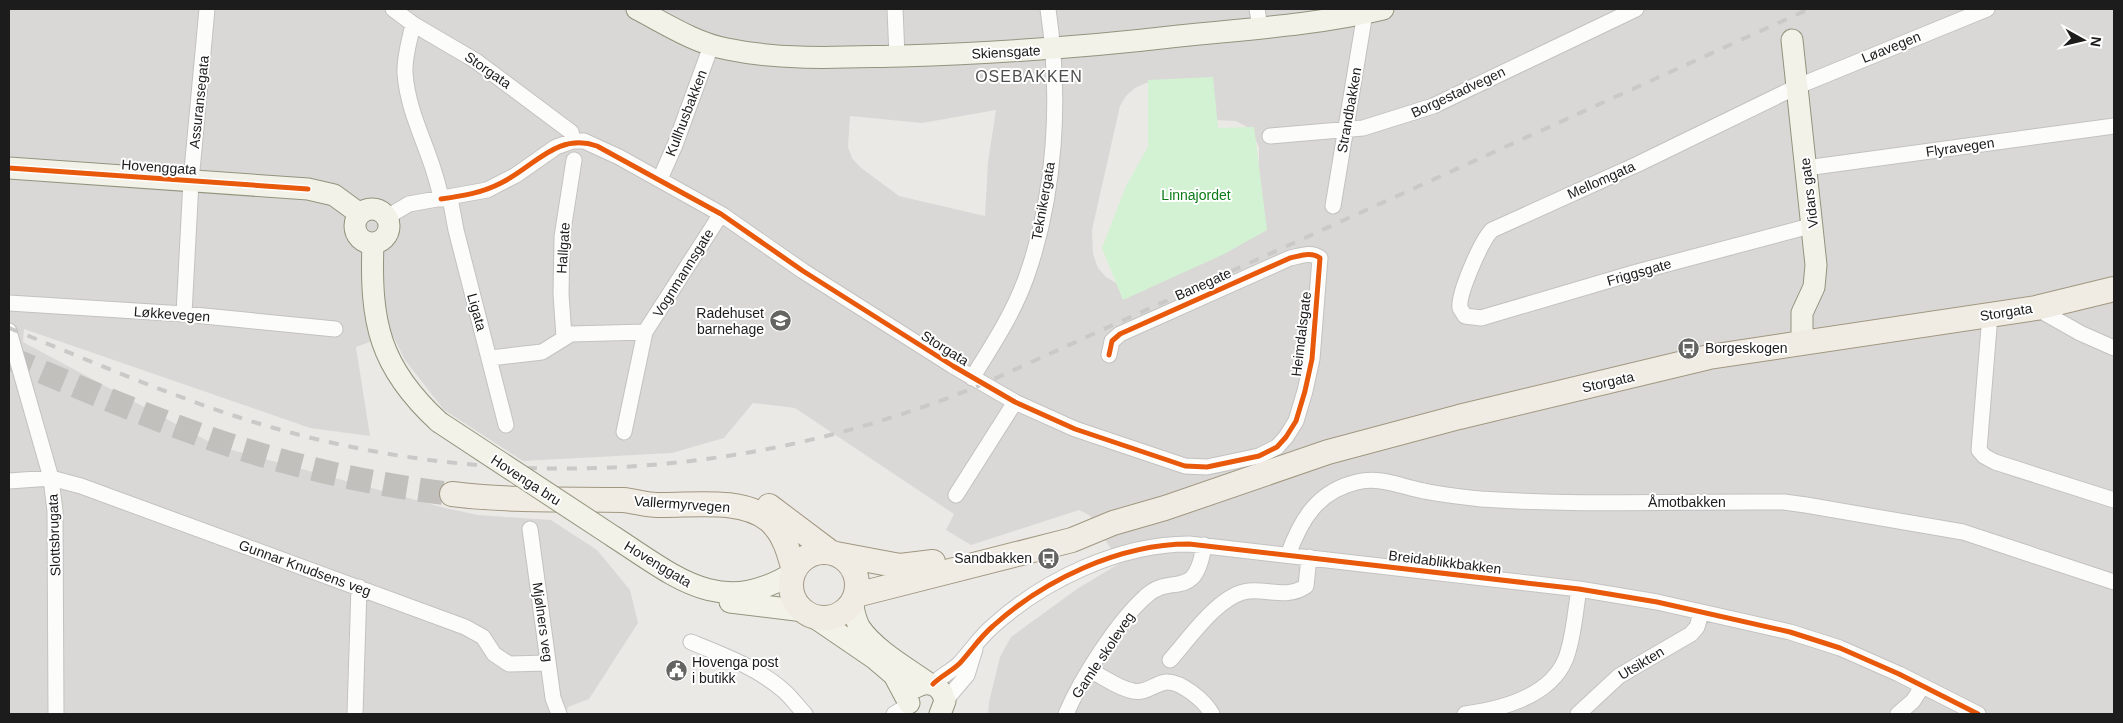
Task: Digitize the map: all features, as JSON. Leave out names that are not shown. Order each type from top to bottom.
[{"type":"main road","name":"Storgata","points":[[854,598],[1072,540],[1113,523],[1375,438],[1709,357],[2036,308],[2114,289]]},
{"type":"main road","name":"Vallermyrvegen","points":[[452,494],[549,500],[626,500],[656,495],[733,494],[756,500],[776,510],[810,539],[833,553]]},
{"type":"main road","name":"Vallermyrvegen","points":[[626,500],[656,505],[720,505],[755,513],[768,520],[777,529],[784,540],[794,572]]},
{"type":"main road","name":"Storgata","points":[[833,553],[888,565],[913,565],[1113,523]]},
{"type":"main road","points":[[814,553],[833,553],[846,561],[853,570],[857,581],[854,598],[837,615],[826,618],[809,614],[796,603],[792,592],[794,572],[805,558],[814,553]]},
{"type":"street","name":"Assuransegata","points":[[184,314],[191,181],[208,9]]},
{"type":"street","name":"Storgata","points":[[393,9],[413,24],[462,52],[571,132],[573,141],[584,141],[619,157],[721,214],[803,270],[972,378],[1015,402],[1075,429],[1185,466],[1207,467],[1259,456],[1277,447],[1286,437]]},
{"type":"street","name":"Skiensgate","points":[[637,9],[711,46],[750,53],[796,56],[897,56],[1052,50],[1259,18],[1374,11]]},
{"type":"street","points":[[895,9],[897,56]]},
{"type":"street","name":"Teknikergata","points":[[972,378],[1013,309],[1026,279],[1043,217],[1053,138],[1055,82],[1048,9]]},
{"type":"street","name":"Borgestadvegen","points":[[1270,136],[1345,131],[1385,123],[1433,106],[1636,9]]},
{"type":"street","name":"Løavegen","points":[[1796,87],[1987,9]]},
{"type":"street","name":"Strandbakken","points":[[1333,206],[1345,131],[1374,11]]},
{"type":"street","name":"Ligata","points":[[413,24],[405,72],[412,115],[445,198],[458,239],[506,425]]},
{"type":"street","name":"Vidars gate","points":[[1792,40],[1796,87],[1814,225],[1816,265],[1814,287],[1802,313],[1802,343]]},
{"type":"street","name":"Kullhusbakken","points":[[660,179],[675,145],[711,46]]},
{"type":"street","name":"Mellomgata","points":[[1466,316],[1462,314],[1459,302],[1482,245],[1492,230],[1638,164],[1796,87]]},
{"type":"street","name":"Flyravegen","points":[[1806,168],[2114,126]]},
{"type":"street","points":[[387,217],[410,204],[495,186],[516,175],[556,147],[573,141]]},
{"type":"street","name":"Hallgate","points":[[564,337],[561,294],[562,237],[574,160]]},
{"type":"street","name":"Hovenggata","points":[[9,168],[323,191],[344,201],[360,214]]},
{"type":"street","points":[[375,209],[387,217],[389,232],[382,240],[373,243],[363,240],[357,232],[355,222],[360,214],[375,209]]},
{"type":"street","name":"Vognmannsgate","points":[[624,432],[645,332],[721,214]]},
{"type":"street","name":"Friggsgate","points":[[1466,316],[1481,318],[1638,272],[1814,225]]},
{"type":"street","name":"Hovenga bru","points":[[373,243],[373,300],[377,323],[387,356],[406,389],[439,422],[614,537]]},
{"type":"street","name":"Banegate","points":[[1109,355],[1112,341],[1120,334],[1290,258],[1307,254],[1316,255],[1320,258]]},
{"type":"street","name":"Heimdalsgate","points":[[1286,437],[1296,421],[1312,359],[1320,258]]},
{"type":"street","name":"Løkkevegen","points":[[9,303],[184,314],[335,329]]},
{"type":"street","points":[[2036,308],[2080,333],[2114,348]]},
{"type":"street","points":[[1990,315],[1980,450],[1984,456],[1995,462],[2114,500]]},
{"type":"street","name":"Slottsbrugata","points":[[9,331],[51,478],[55,512],[56,714]]},
{"type":"street","name":"Vognmannsgate","points":[[490,358],[542,352],[564,337],[580,333],[645,332]]},
{"type":"street","points":[[956,495],[1015,402]]},
{"type":"street","name":"Gunnar Knudsens veg","points":[[9,481],[51,478],[81,486],[465,627],[483,637],[501,661],[509,664],[548,662]]},
{"type":"street","name":"Åmotbakken","points":[[1288,555],[1294,538],[1313,506],[1325,495],[1341,487],[1371,480],[1451,496],[1524,502],[1784,502],[1806,505],[1963,532],[2114,582]]},
{"type":"street","name":"Mjølners veg","points":[[530,529],[553,698],[559,714]]},
{"type":"street","name":"Hovenggata","points":[[614,537],[664,570],[723,601],[809,614]]},
{"type":"street","name":"Breidablikkbakken","points":[[940,701],[958,665],[994,625],[1020,604],[1061,580],[1094,564],[1138,549],[1174,544],[1204,545],[1579,589],[1657,602],[1815,639],[1870,660],[1978,714]]},
{"type":"street","name":"Gamle skoleveg","points":[[1066,714],[1104,648],[1144,597],[1160,587],[1182,585],[1193,577],[1202,559],[1204,545]]},
{"type":"street","points":[[1170,660],[1216,609],[1229,599],[1249,591],[1281,593],[1300,590],[1306,586],[1309,557]]},
{"type":"street","name":"Hovenggata","points":[[703,589],[751,592],[770,587],[794,572]]},
{"type":"street","points":[[355,714],[359,587]]},
{"type":"street","points":[[1465,714],[1486,711],[1519,700],[1540,689],[1553,679],[1565,660],[1570,645],[1579,589]]},
{"type":"street","points":[[854,598],[858,624],[865,634],[940,701]]},
{"type":"street","name":"Utsikten","points":[[1578,714],[1619,676],[1691,634],[1697,627],[1701,613]]},
{"type":"street","points":[[809,614],[874,658],[894,675],[906,709]]},
{"type":"street","points":[[691,642],[733,660],[768,680],[784,692],[805,714]]},
{"type":"street","name":"Breidablikkbakken","points":[[940,701],[967,675],[976,645]]},
{"type":"street","points":[[1091,671],[1131,691],[1140,692],[1166,682],[1178,684],[1203,702],[1212,714]]},
{"type":"street","points":[[1898,714],[1913,701],[1922,687]]},
{"type":"street","points":[[906,709],[913,690],[940,701]]},
{"type":"shaded area","points":[[9,9],[2114,9],[2114,714],[988,714],[1000,657],[1011,637],[1077,589],[1120,563],[1089,515],[1079,510],[971,545],[946,530],[954,514],[795,408],[753,403],[724,438],[672,453],[523,461],[444,410],[405,360],[392,334],[356,347],[370,436],[310,428],[24,329],[23,342],[217,446],[445,508],[478,515],[551,520],[597,550],[630,590],[638,623],[589,699],[568,707],[566,714],[9,714]],"holes":[[[1146,83],[1157,83],[1214,120],[1236,121],[1247,127],[1259,147],[1259,161],[1248,217],[1128,285],[1116,283],[1106,277],[1098,268],[1093,254],[1092,230],[1120,106],[1126,96],[1135,88]],[[996,110],[988,162],[985,216],[899,196],[860,167],[852,158],[848,147],[850,116],[922,123]]]},
{"type":"green space","name":"Linnajordet","points":[[1213,77],[1218,128],[1254,127],[1267,230],[1224,254],[1123,300],[1102,248],[1126,186],[1148,147],[1148,80]]},
{"type":"tunnel","points":[[9,358],[160,420],[252,452],[351,478],[452,494]]},
{"type":"railway","points":[[9,328],[140,381],[240,418],[363,449],[452,463],[542,468],[632,466],[721,457],[810,440],[897,416],[983,384],[1809,9]]},
{"type":"cycle path","points":[[441,199],[472,194],[494,186],[558,147],[583,143],[597,146],[721,214],[803,271],[953,366],[1015,402],[1075,429],[1185,466],[1207,467],[1259,456],[1277,447],[1286,437],[1296,421],[1312,359],[1320,258],[1309,254],[1290,258],[1120,334],[1112,341],[1109,355]]},
{"type":"cycle path","points":[[9,168],[308,189]]},
{"type":"cycle path","points":[[933,684],[954,669],[988,630],[1013,609],[1059,580],[1084,568],[1136,550],[1189,544],[1579,589],[1657,602],[1790,632],[1840,648],[1899,674],[1978,714]]},
{"type":"place","name":"Radehuset barnehage","points":[[780,321]]},
{"type":"place","name":"Borgeskogen","points":[[1689,348]]},
{"type":"place","name":"Sandbakken","points":[[1048,558]]},
{"type":"place","name":"Hovenga post i butikk","points":[[676,670]]},
{"type":"district","name":"OSEBAKKEN","points":[[1029,76]]}]
